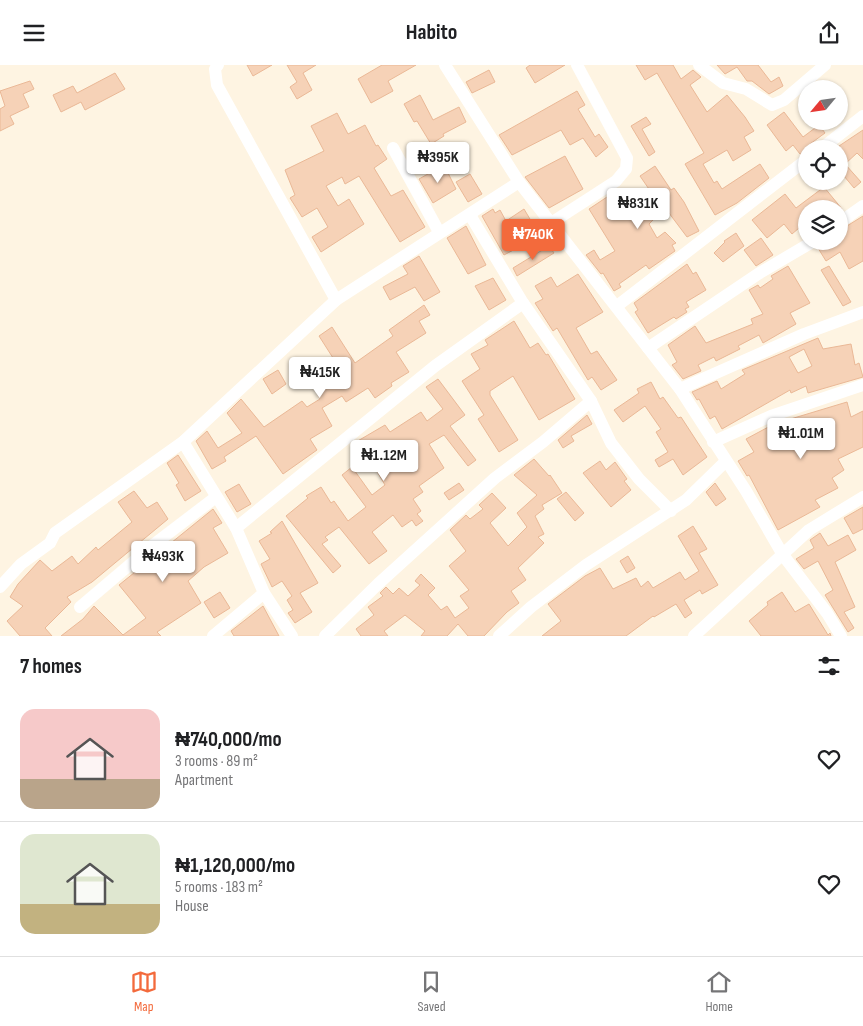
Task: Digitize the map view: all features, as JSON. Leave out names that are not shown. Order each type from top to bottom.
[{"type":"street","points":[[218,65],[215,69],[216,85],[336,300]]},
{"type":"street","points":[[445,65],[519,183],[680,389],[746,491],[783,555],[827,613],[841,636]]},
{"type":"street","points":[[551,223],[616,181],[626,169],[627,157],[577,65]]},
{"type":"street","points":[[699,65],[723,83],[746,89],[772,105],[784,100],[824,65]]},
{"type":"street","points":[[832,140],[863,116]]},
{"type":"street","points":[[393,148],[439,232]]},
{"type":"street","points":[[617,307],[798,166]]},
{"type":"street","points":[[0,587],[20,564],[50,543],[55,533],[183,442],[336,300],[439,232],[470,215],[519,183]]},
{"type":"street","points":[[848,217],[863,206]]},
{"type":"street","points":[[470,215],[523,303],[591,401],[611,443],[639,479],[671,511]]},
{"type":"street","points":[[648,348],[758,274],[799,250]]},
{"type":"street","points":[[236,528],[436,366],[523,303]]},
{"type":"street","points":[[680,389],[804,334],[863,312]]},
{"type":"street","points":[[713,442],[771,416],[863,385]]},
{"type":"street","points":[[325,636],[433,533],[466,507],[495,477],[543,442],[591,401]]},
{"type":"street","points":[[183,442],[236,528],[264,593],[292,636]]},
{"type":"street","points":[[499,636],[531,607],[586,565],[686,500],[726,461]]},
{"type":"street","points":[[80,607],[153,545],[216,497]]},
{"type":"street","points":[[694,636],[809,529],[863,497]]},
{"type":"street","points":[[212,636],[264,593]]},
{"type":"building","points":[[247,65],[272,65],[253,76]]},
{"type":"building","points":[[287,65],[316,65],[303,73],[312,90],[297,99],[290,87],[297,82]]},
{"type":"building","points":[[382,65],[416,65],[388,81],[393,91],[371,103],[358,79]]},
{"type":"building","points":[[530,65],[565,65],[535,83],[526,68]]},
{"type":"building","points":[[636,65],[673,65],[681,79],[693,70],[701,77],[690,85],[707,112],[727,95],[745,117],[754,131],[744,137],[751,150],[733,161],[727,150],[703,164],[714,183],[717,181],[722,189],[760,164],[769,178],[737,203],[715,215],[685,164],[704,153],[657,73],[645,80]]},
{"type":"building","points":[[717,65],[758,65],[771,82],[779,77],[783,86],[769,94],[752,81],[747,81],[737,67],[725,74]]},
{"type":"building","points":[[489,70],[495,82],[472,93],[466,82]]},
{"type":"building","points":[[115,73],[125,89],[85,110],[81,102],[61,112],[53,95],[73,86],[77,93]]},
{"type":"building","points":[[30,81],[34,89],[23,94],[29,107],[10,116],[14,124],[0,131],[0,109],[5,106],[0,91]]},
{"type":"building","points":[[577,91],[585,105],[578,109],[595,137],[599,134],[608,147],[596,157],[583,138],[570,145],[561,130],[512,155],[499,135]]},
{"type":"building","points":[[420,95],[433,120],[459,107],[466,122],[443,134],[444,136],[431,144],[417,121],[414,122],[404,104]]},
{"type":"building","points":[[784,112],[803,137],[812,130],[823,130],[825,133],[815,140],[798,140],[798,151],[793,145],[786,151],[767,125]]},
{"type":"building","points":[[337,113],[348,134],[365,125],[376,146],[378,145],[387,159],[374,168],[391,196],[403,190],[425,227],[400,242],[359,176],[345,184],[342,177],[326,186],[338,206],[349,199],[364,224],[321,252],[312,237],[328,227],[317,208],[302,217],[290,198],[295,195],[285,170],[324,151],[311,126]]},
{"type":"building","points":[[646,117],[651,124],[642,129],[655,152],[649,156],[631,126]]},
{"type":"building","points":[[863,130],[863,159],[857,153],[848,161],[848,140]]},
{"type":"building","points":[[565,156],[583,189],[549,208],[525,177]]},
{"type":"building","points":[[444,165],[456,189],[433,203],[419,179]]},
{"type":"building","points":[[655,166],[671,190],[674,188],[684,202],[699,231],[687,237],[663,205],[648,214],[653,220],[649,224],[657,238],[665,232],[676,243],[672,245],[675,251],[649,269],[646,265],[619,284],[621,287],[614,291],[603,273],[601,274],[586,255],[594,250],[600,260],[615,251],[589,209],[616,191],[627,211],[653,195],[640,176]]},
{"type":"building","points":[[848,167],[861,182],[854,188],[848,181]]},
{"type":"building","points":[[470,174],[482,194],[468,202],[456,182]]},
{"type":"building","points":[[820,190],[826,190],[835,200],[807,200]]},
{"type":"building","points":[[785,194],[796,208],[798,206],[798,229],[792,234],[784,224],[767,238],[752,220]]},
{"type":"building","points":[[493,209],[495,213],[500,210],[506,221],[524,209],[540,236],[504,255],[482,216]]},
{"type":"building","points":[[863,216],[863,261],[849,269],[840,252],[826,261],[819,250],[848,250],[848,225]]},
{"type":"building","points":[[466,226],[486,265],[468,274],[447,238]]},
{"type":"building","points":[[736,233],[744,246],[723,262],[714,253],[724,241]]},
{"type":"building","points":[[761,238],[773,255],[756,266],[744,250]]},
{"type":"building","points":[[549,246],[554,253],[517,276],[513,268]]},
{"type":"building","points":[[419,256],[440,292],[424,301],[415,287],[390,300],[383,287],[408,274],[403,266]]},
{"type":"building","points":[[687,264],[693,274],[696,272],[706,290],[686,302],[689,307],[685,309],[687,312],[676,319],[674,317],[648,333],[635,312],[638,310],[634,303]]},
{"type":"building","points":[[788,266],[810,303],[790,313],[796,324],[763,343],[759,335],[738,346],[740,349],[716,361],[714,357],[698,365],[701,371],[683,379],[672,365],[677,362],[668,345],[695,326],[706,343],[753,324],[751,319],[763,314],[749,290],[758,285],[760,288],[773,279],[771,276]]},
{"type":"building","points":[[829,266],[851,302],[843,306],[821,270]]},
{"type":"building","points":[[578,274],[603,312],[576,328],[591,354],[597,351],[617,380],[601,390],[592,377],[588,380],[557,328],[553,331],[535,303],[543,299],[535,286],[551,277],[557,287]]},
{"type":"building","points":[[493,278],[506,300],[489,310],[475,286]]},
{"type":"building","points":[[424,305],[430,315],[419,321],[426,333],[396,352],[409,372],[391,383],[392,386],[375,398],[368,388],[346,402],[342,396],[322,408],[332,426],[310,439],[317,450],[283,474],[256,436],[224,457],[226,461],[212,469],[196,441],[207,431],[218,448],[242,433],[227,413],[241,399],[264,427],[302,401],[307,407],[320,399],[316,391],[333,381],[331,378],[342,372],[319,336],[332,327],[355,363],[393,336],[389,330]]},
{"type":"building","points":[[514,321],[530,348],[538,343],[546,355],[548,354],[575,399],[539,420],[513,376],[490,391],[490,395],[518,440],[499,452],[478,419],[484,415],[462,381],[480,369],[471,354],[488,345],[485,340]]},
{"type":"building","points":[[818,338],[823,349],[851,344],[855,365],[859,363],[863,377],[808,393],[806,386],[791,393],[790,390],[722,429],[715,416],[710,419],[699,399],[697,400],[692,392],[717,381],[721,389],[745,374],[742,370]],"holes":[[[804,349],[812,366],[798,373],[789,357]]]},
{"type":"building","points":[[278,370],[286,384],[272,394],[263,379]]},
{"type":"building","points":[[438,379],[465,415],[450,426],[476,460],[468,466],[444,435],[429,444],[444,468],[419,486],[423,492],[413,499],[421,511],[417,514],[423,521],[416,526],[412,520],[402,527],[393,515],[372,532],[387,551],[369,564],[339,527],[325,537],[328,540],[322,544],[341,566],[333,573],[286,516],[308,498],[306,496],[321,487],[331,503],[334,501],[348,521],[366,507],[342,475],[352,467],[372,495],[385,485],[368,456],[366,457],[356,442],[385,425],[390,432],[421,412],[427,421],[443,409],[426,387]]},
{"type":"building","points":[[651,382],[660,399],[663,397],[678,418],[681,417],[707,457],[683,475],[673,459],[659,467],[655,460],[668,452],[656,432],[661,429],[645,406],[623,422],[614,410],[639,393],[637,389]]},
{"type":"building","points":[[847,402],[851,417],[863,411],[863,447],[838,459],[844,470],[832,478],[838,488],[815,500],[820,507],[778,530],[749,475],[747,476],[738,461],[754,452],[746,439],[774,424]]},
{"type":"building","points":[[587,415],[592,424],[571,436],[574,441],[563,448],[558,440]]},
{"type":"building","points":[[178,455],[201,491],[185,501],[176,485],[179,483],[167,463]]},
{"type":"building","points":[[534,459],[550,475],[562,493],[542,505],[544,509],[535,516],[544,534],[538,537],[544,543],[518,568],[526,580],[511,591],[519,603],[507,612],[484,636],[468,636],[458,624],[447,636],[421,636],[425,631],[405,615],[384,631],[388,636],[361,636],[356,629],[374,615],[368,607],[383,596],[380,593],[386,587],[393,594],[399,588],[408,596],[420,585],[415,581],[421,574],[435,588],[428,595],[441,610],[447,606],[455,618],[469,608],[460,596],[469,590],[449,566],[466,551],[450,530],[466,515],[470,519],[483,509],[479,505],[492,493],[506,508],[490,523],[508,546],[527,527],[517,513],[537,495],[514,475]]},
{"type":"building","points":[[600,461],[606,470],[615,462],[627,479],[624,481],[631,490],[611,507],[583,473]]},
{"type":"building","points":[[459,483],[464,490],[449,500],[444,493]]},
{"type":"building","points":[[715,483],[726,499],[716,506],[706,492]]},
{"type":"building","points":[[239,484],[251,504],[237,512],[225,492]]},
{"type":"building","points":[[134,491],[147,508],[157,502],[168,519],[92,582],[67,597],[71,602],[45,628],[52,636],[20,636],[7,621],[23,606],[10,597],[18,584],[40,560],[52,571],[72,556],[78,564],[96,547],[98,550],[132,522],[118,502]]},
{"type":"building","points":[[566,492],[584,513],[575,521],[557,499]]},
{"type":"building","points":[[863,507],[863,529],[853,534],[844,518]]},
{"type":"building","points":[[213,509],[222,523],[213,528],[228,553],[204,567],[188,581],[201,603],[157,632],[161,636],[61,636],[83,619],[94,606],[123,635],[146,618],[119,585]]},
{"type":"building","points":[[282,521],[318,583],[300,593],[312,612],[295,623],[288,613],[293,610],[287,600],[292,596],[282,581],[272,587],[261,564],[270,559],[259,541],[272,533],[270,532]]},
{"type":"building","points":[[693,526],[707,549],[699,553],[718,585],[702,594],[700,590],[684,600],[692,613],[685,618],[676,604],[653,616],[626,636],[542,636],[561,621],[548,604],[585,576],[600,568],[613,589],[636,578],[641,587],[648,581],[653,588],[680,572],[685,580],[699,571],[678,536]]},
{"type":"building","points":[[820,533],[828,546],[848,535],[856,550],[835,562],[855,607],[844,612],[854,628],[848,632],[825,595],[833,590],[818,561],[804,569],[796,559],[814,548],[810,540]]},
{"type":"building","points":[[628,556],[635,568],[627,573],[620,561]]},
{"type":"building","points":[[220,592],[230,608],[214,618],[204,602]]},
{"type":"building","points":[[782,592],[795,612],[809,604],[828,635],[830,633],[831,636],[761,636],[749,621],[768,605],[767,602]]},
{"type":"building","points":[[263,606],[279,636],[234,636],[231,631]]}]
